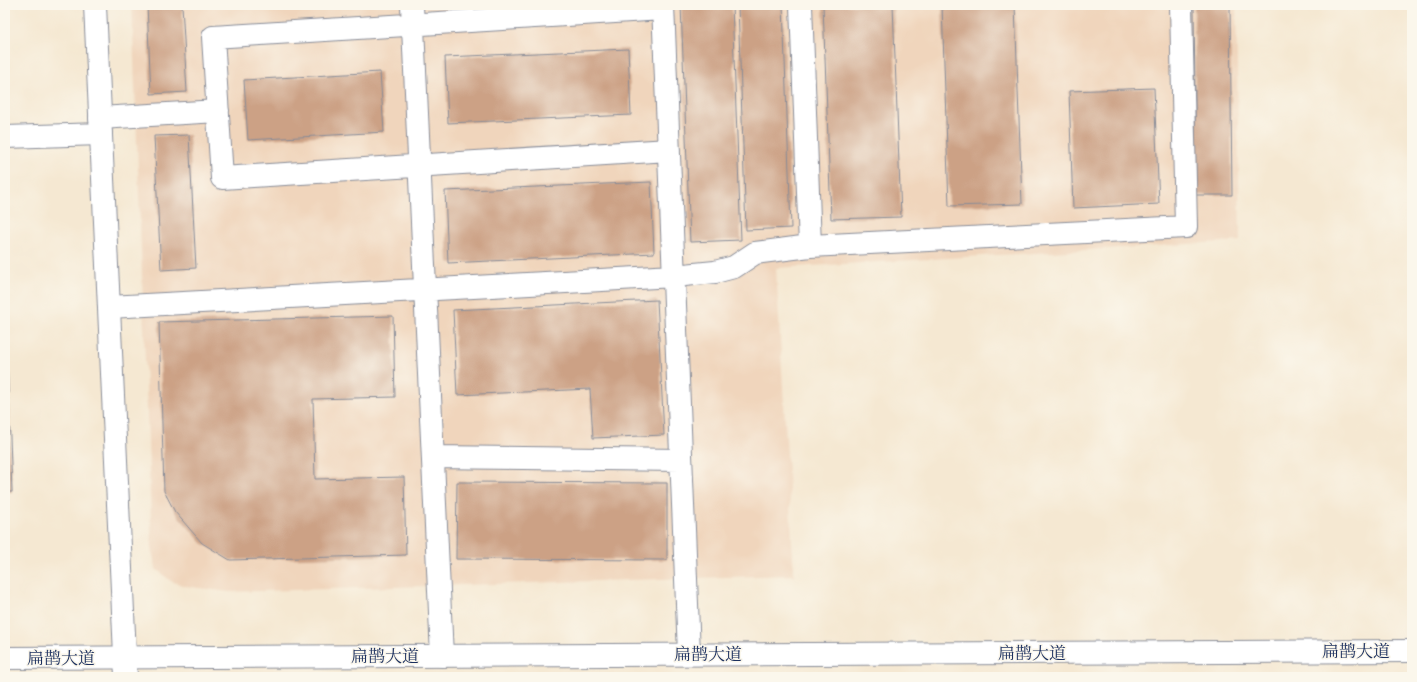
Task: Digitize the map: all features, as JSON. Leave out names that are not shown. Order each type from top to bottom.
[{"type":"main road","points":[[95,5],[126,667]]},
{"type":"main road","points":[[801,5],[810,246]]},
{"type":"main road","points":[[109,307],[674,276],[715,272],[734,267],[755,253],[810,246],[1186,227],[1181,5]]},
{"type":"main road","points":[[669,150],[222,178],[213,37],[412,15],[663,7],[669,150],[689,654]]},
{"type":"main road","points":[[412,15],[442,656]]},
{"type":"main road","points":[[5,137],[218,111]]},
{"type":"main road","points":[[433,457],[681,460]]},
{"type":"main road","name":"扁鹊大道","points":[[5,658],[126,667],[442,656],[1412,651]]},
{"type":"shaded area","points":[[132,5],[1236,5],[1240,241],[776,268],[794,575],[229,592],[185,586],[171,581],[156,569],[152,550]]},
{"type":"building","points":[[147,5],[182,5],[187,92],[151,94]]},
{"type":"building","points":[[681,5],[732,5],[741,240],[690,242]]},
{"type":"building","points":[[738,5],[783,5],[791,228],[746,230]]},
{"type":"building","points":[[823,5],[893,5],[901,217],[831,219]]},
{"type":"building","points":[[942,5],[1015,5],[1022,204],[949,206]]},
{"type":"building","points":[[1194,5],[1230,5],[1232,195],[1196,195]]},
{"type":"building","points":[[628,49],[631,115],[448,123],[445,57]]},
{"type":"building","points":[[380,72],[384,132],[248,140],[244,80]]},
{"type":"building","points":[[1154,88],[1159,204],[1073,208],[1069,91]]},
{"type":"building","points":[[189,135],[196,268],[161,270],[154,136]]},
{"type":"building","points":[[651,182],[654,253],[448,263],[445,191]]},
{"type":"building","points":[[657,300],[664,435],[593,438],[590,389],[457,395],[453,310]]},
{"type":"building","points":[[393,316],[395,397],[313,399],[315,479],[404,477],[406,555],[230,560],[202,543],[175,512],[164,491],[159,322]]},
{"type":"building","points":[[6,329],[12,492],[5,492]]},
{"type":"building","points":[[457,482],[667,483],[667,560],[456,559]]}]
